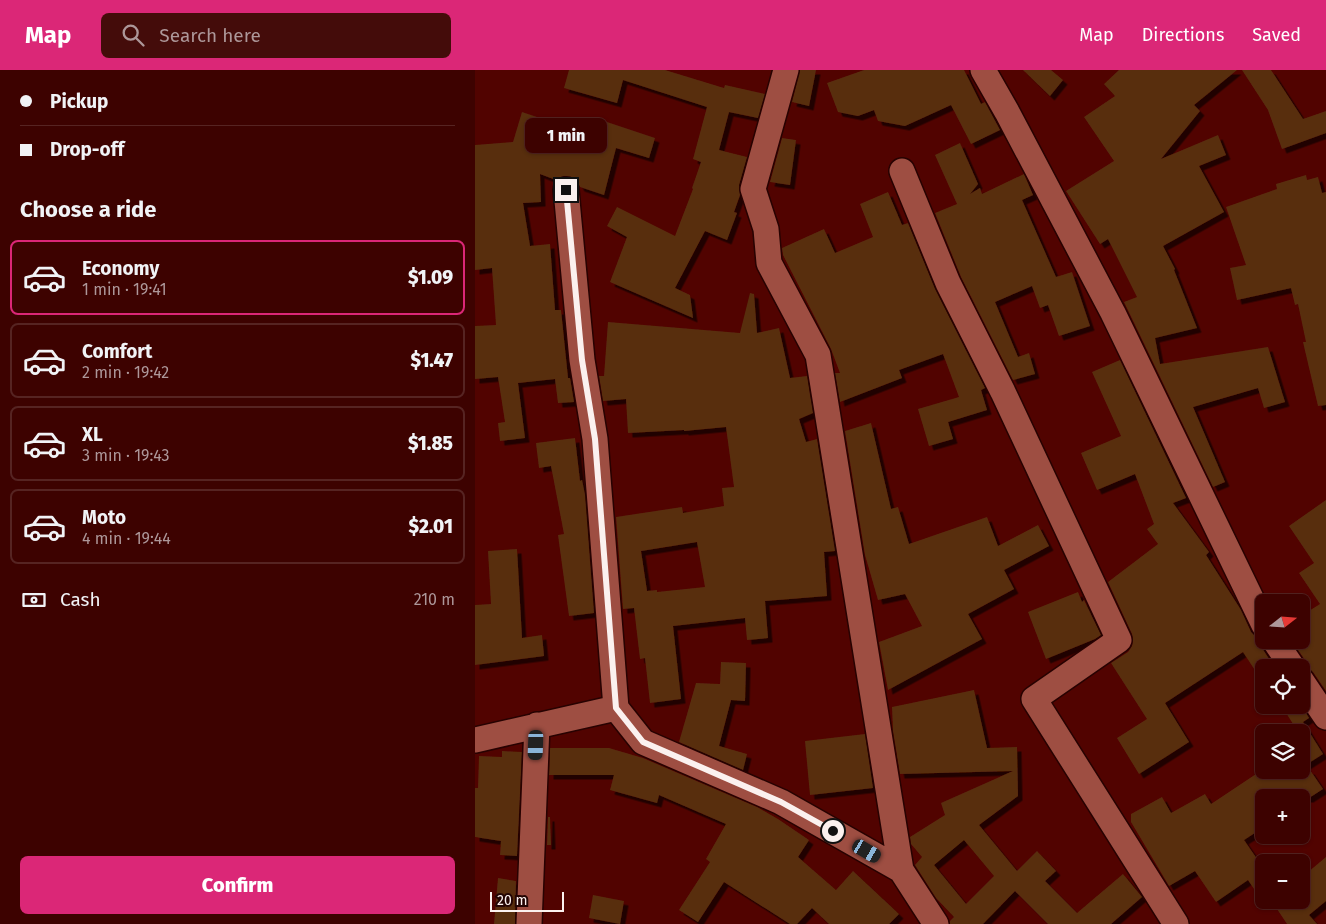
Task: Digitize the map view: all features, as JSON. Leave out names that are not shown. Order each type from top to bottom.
[{"type":"street","points":[[786,70],[753,189],[766,229],[769,263],[818,355],[901,870],[936,924]]},
{"type":"street","points":[[983,70],[1113,313],[1255,606]]},
{"type":"street","points":[[903,171],[948,283],[1003,392],[1119,640],[1034,699],[1176,924]]},
{"type":"street","points":[[566,190],[582,360],[595,439],[616,708],[643,742],[781,802],[901,870]]},
{"type":"street","points":[[1310,693],[1326,716]]},
{"type":"street","points":[[475,740],[616,708]]},
{"type":"street","points":[[529,924],[537,725]]},
{"type":"building","points":[[569,70],[665,70],[724,88],[725,85],[765,94],[758,118],[729,112],[719,150],[747,157],[739,185],[740,195],[734,212],[737,213],[727,240],[705,231],[675,288],[690,295],[693,318],[610,282],[627,237],[607,226],[617,207],[675,236],[701,162],[693,159],[707,107],[623,80],[617,103],[564,88]]},
{"type":"building","points":[[800,70],[816,70],[809,106],[792,102]]},
{"type":"building","points":[[864,70],[964,70],[981,104],[985,102],[1000,130],[971,144],[951,105],[905,126],[878,121],[874,110],[858,116],[838,112],[827,83]]},
{"type":"building","points":[[1023,70],[1051,70],[1063,80],[1050,96]]},
{"type":"building","points":[[1119,70],[1237,70],[1194,105],[1200,111],[1161,159],[1218,135],[1226,155],[1199,166],[1224,212],[1163,246],[1175,269],[1197,328],[1155,338],[1160,364],[1268,347],[1285,402],[1264,408],[1258,388],[1193,407],[1225,482],[1213,487],[1124,302],[1137,297],[1108,239],[1100,244],[1066,191],[1114,161],[1084,117],[1115,96],[1104,84]]},
{"type":"building","points":[[1242,70],[1271,70],[1303,119],[1326,111],[1326,133],[1282,149],[1268,110]]},
{"type":"building","points":[[522,112],[590,135],[595,118],[655,138],[649,158],[616,148],[604,195],[580,187],[572,177],[564,176],[556,180],[540,174],[541,202],[523,203],[530,246],[550,244],[555,310],[561,310],[568,378],[570,378],[574,402],[558,403],[555,379],[518,383],[525,438],[500,441],[498,423],[505,422],[498,377],[475,379],[475,326],[496,325],[492,268],[475,270],[475,145],[513,142]]},
{"type":"building","points":[[782,138],[796,140],[790,185],[770,182]]},
{"type":"building","points":[[960,143],[978,184],[970,194],[980,188],[982,194],[1024,174],[1033,195],[1022,200],[1056,277],[1072,272],[1090,326],[1059,336],[1048,305],[1040,308],[1032,286],[995,302],[1018,357],[1029,353],[1035,374],[1013,380],[961,277],[935,213],[957,204],[935,155]]},
{"type":"building","points":[[1306,175],[1307,180],[1318,177],[1322,193],[1326,192],[1326,405],[1318,406],[1303,342],[1306,342],[1298,304],[1295,305],[1291,288],[1237,300],[1230,268],[1246,265],[1226,207],[1277,189],[1276,184]]},
{"type":"building","points":[[888,192],[902,225],[908,223],[935,289],[985,388],[981,390],[987,410],[948,422],[953,439],[929,446],[918,409],[959,397],[943,354],[899,370],[902,378],[840,402],[835,373],[840,373],[831,349],[783,255],[782,248],[824,229],[835,253],[873,237],[860,204]]},
{"type":"building","points":[[750,293],[754,294],[757,333],[779,328],[790,378],[807,376],[813,413],[799,419],[806,442],[817,439],[835,551],[824,552],[827,596],[765,601],[768,638],[747,640],[745,618],[673,626],[681,699],[650,703],[645,658],[640,659],[634,608],[623,609],[616,517],[682,507],[683,513],[724,506],[722,488],[734,487],[726,427],[628,433],[626,399],[603,401],[599,376],[604,376],[608,322],[740,333]],"holes":[[[697,542],[705,587],[657,592],[657,590],[647,591],[641,551]]]},
{"type":"building","points":[[1120,360],[1186,498],[1173,503],[1209,552],[1206,555],[1255,636],[1255,649],[1263,649],[1269,659],[1255,659],[1255,670],[1243,652],[1165,703],[1189,742],[1139,774],[1117,738],[1147,719],[1111,663],[1128,652],[1133,640],[1108,582],[1158,544],[1147,529],[1154,524],[1135,474],[1097,490],[1081,453],[1121,436],[1092,372]]},
{"type":"building","points":[[871,423],[891,509],[898,507],[909,544],[987,517],[998,546],[1038,525],[1049,546],[1004,570],[1014,589],[968,614],[982,639],[888,690],[879,642],[922,626],[905,594],[878,600],[865,555],[845,431]]},
{"type":"building","points":[[575,438],[580,481],[582,480],[585,495],[594,613],[569,616],[558,535],[564,534],[551,466],[539,468],[536,443]]},
{"type":"building","points":[[1326,500],[1326,691],[1310,670],[1310,659],[1304,659],[1297,649],[1310,649],[1310,610],[1320,604],[1299,573],[1314,563],[1289,526]]},
{"type":"building","points":[[517,549],[522,638],[542,635],[544,656],[475,665],[475,605],[491,604],[488,551]]},
{"type":"building","points":[[1078,592],[1082,602],[1084,600],[1101,635],[1046,659],[1028,612]]},
{"type":"building","points":[[721,662],[746,663],[745,701],[731,700],[719,746],[747,754],[743,770],[679,742],[696,683],[720,684]]},
{"type":"building","points":[[974,690],[987,748],[1017,747],[1018,796],[979,825],[1017,871],[1037,851],[1056,871],[1045,881],[1077,913],[1123,874],[1142,897],[1111,924],[1048,924],[1015,891],[983,924],[950,924],[954,917],[936,898],[915,865],[922,857],[911,844],[910,837],[945,815],[941,803],[1013,771],[900,774],[893,731],[892,707]],"holes":[[[964,840],[994,876],[966,904],[934,865]]]},
{"type":"building","points":[[1287,714],[1307,714],[1309,718],[1303,722],[1304,724],[1293,724]]},
{"type":"building","points":[[1310,733],[1323,754],[1310,762]]},
{"type":"building","points":[[865,734],[873,788],[810,795],[805,741]]},
{"type":"building","points":[[550,748],[609,748],[643,758],[757,807],[809,840],[798,857],[836,890],[853,871],[899,914],[889,924],[829,924],[812,908],[797,924],[790,924],[724,882],[698,922],[679,910],[710,862],[706,859],[726,824],[659,795],[657,803],[610,790],[614,775],[549,775]]},
{"type":"building","points":[[502,751],[522,752],[517,856],[500,855],[501,841],[475,837],[475,788],[478,788],[479,756],[502,757]]},
{"type":"building","points":[[1310,770],[1323,789],[1310,797],[1310,789],[1255,789],[1255,833],[1244,840],[1255,856],[1255,890],[1248,880],[1216,902],[1195,871],[1169,886],[1131,822],[1131,814],[1162,797],[1171,813],[1205,794],[1211,804],[1255,775],[1255,779],[1310,779]]},
{"type":"building","points":[[548,817],[550,817],[551,845],[547,845]]},
{"type":"building","points":[[1326,857],[1326,901],[1309,915],[1317,924],[1287,924],[1277,909],[1310,909],[1310,870]]},
{"type":"building","points":[[498,878],[516,881],[515,924],[494,924]]},
{"type":"building","points":[[593,895],[624,901],[620,924],[589,918]]},
{"type":"route","points":[[566,190],[582,360],[595,439],[616,708],[643,742],[781,802],[833,831]]}]
